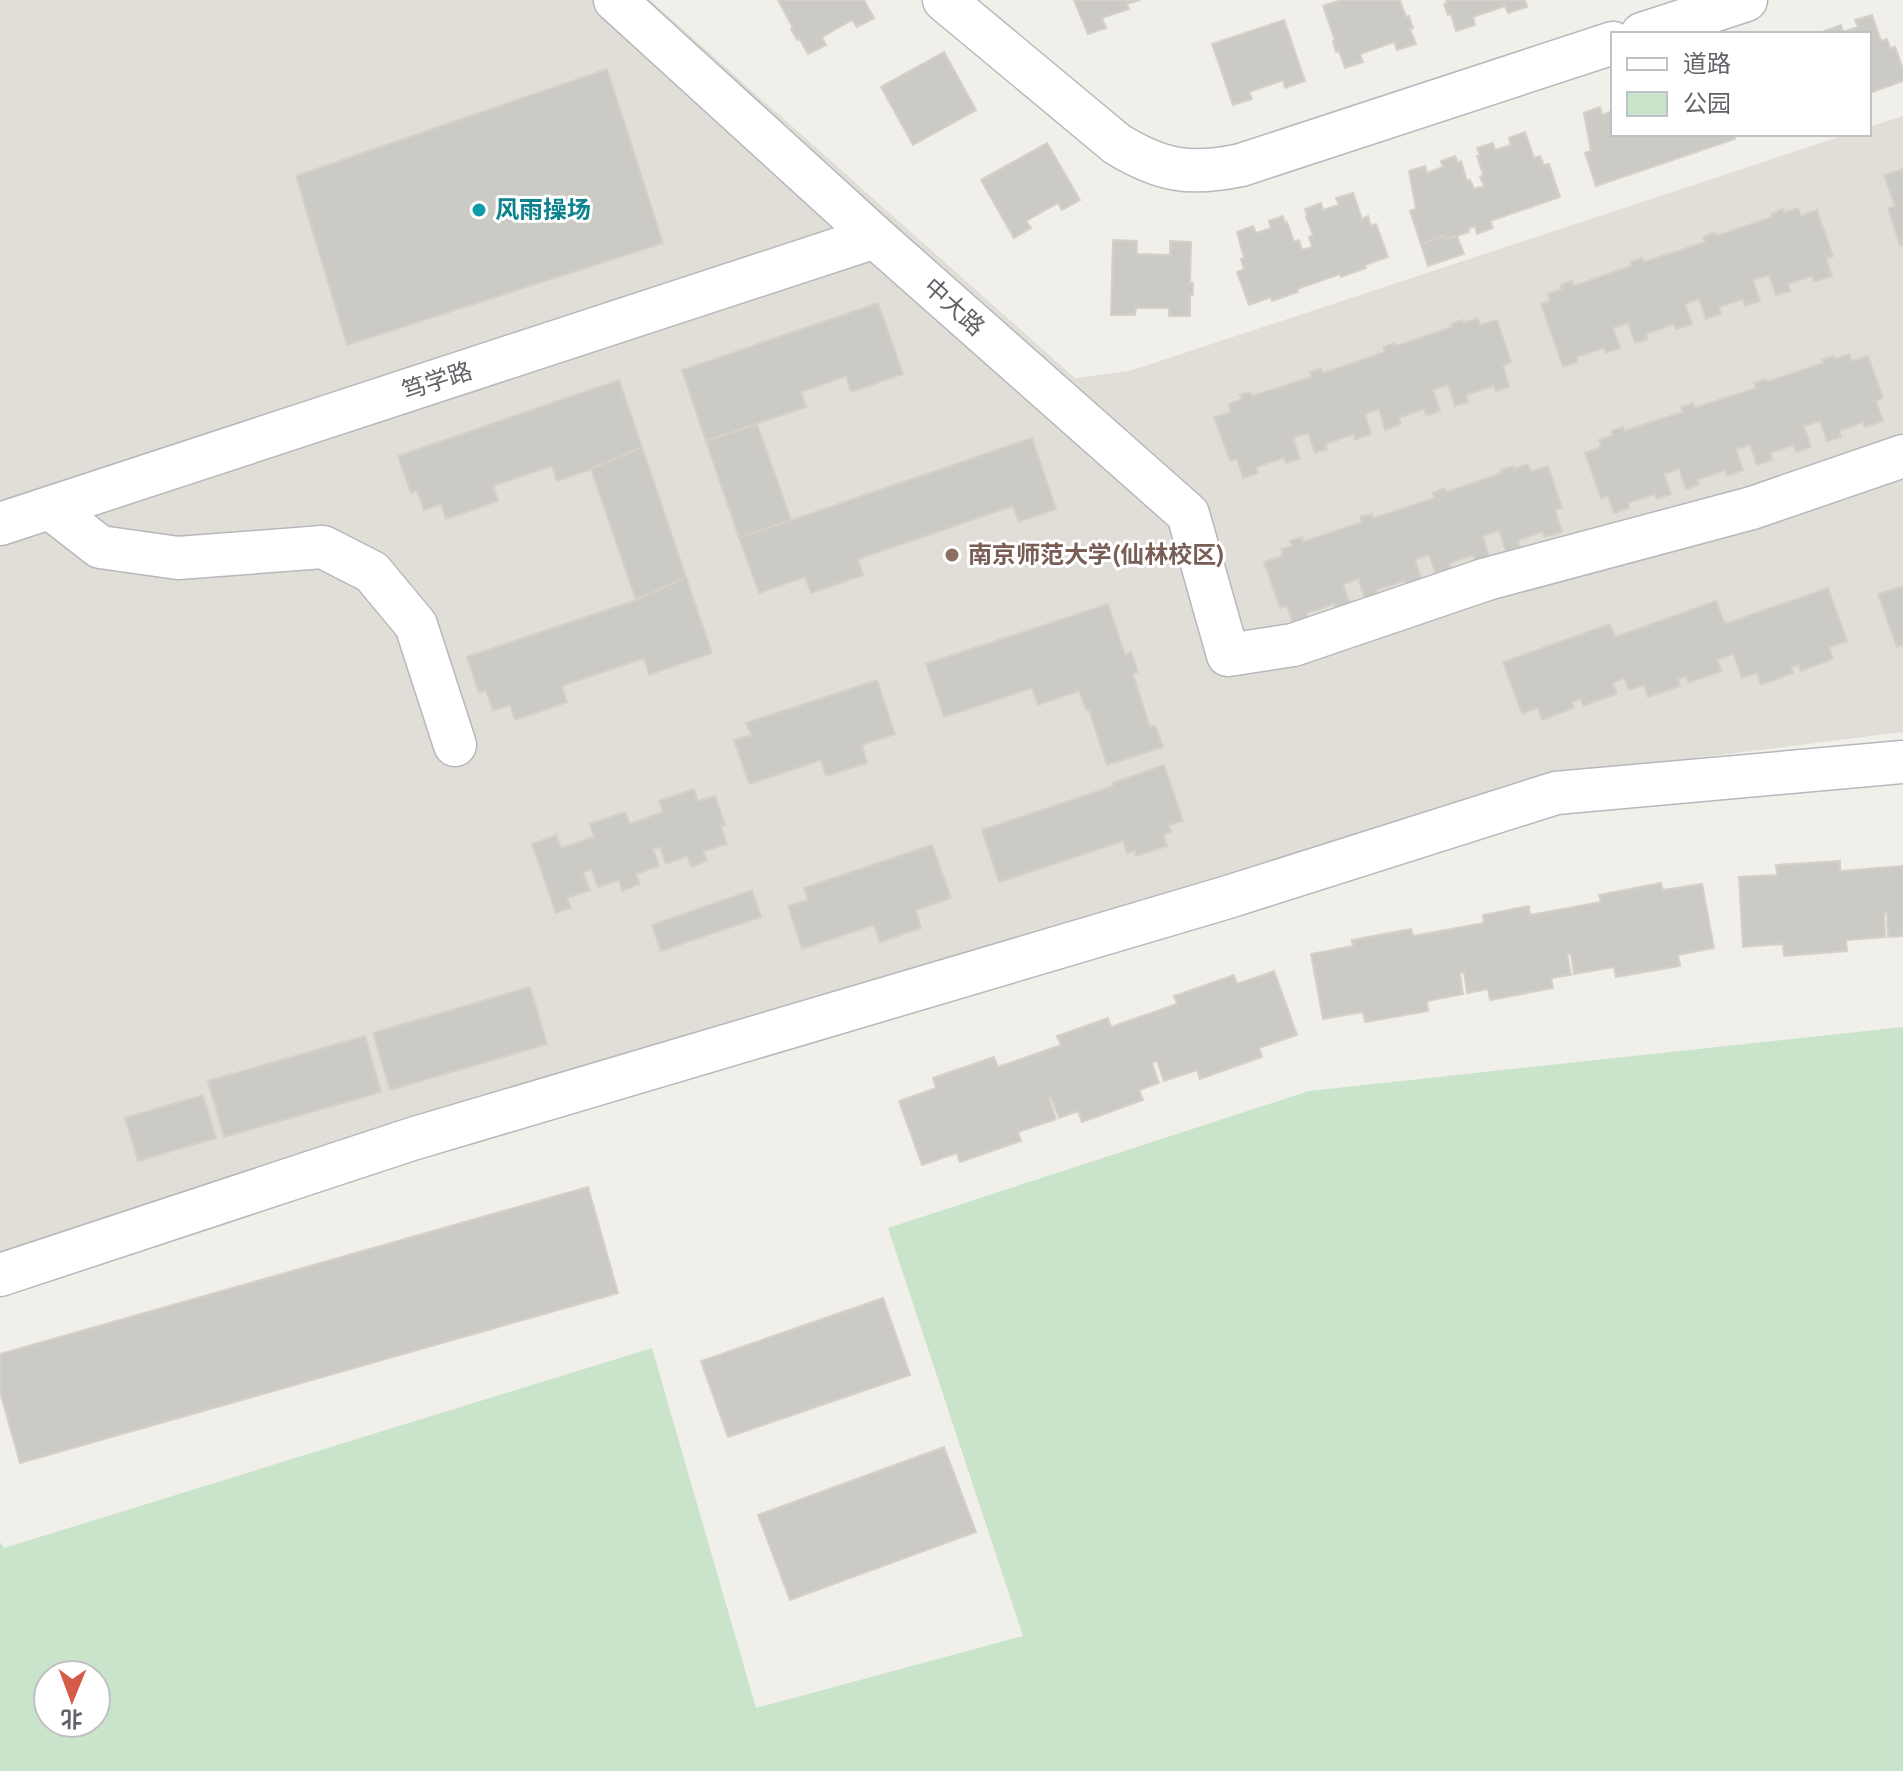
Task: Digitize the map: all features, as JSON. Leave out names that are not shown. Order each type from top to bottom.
[{"type":"street","name":"中大路","points":[[615,0],[875,237],[1188,514],[1228,655],[1293,645],[1487,579],[1752,508],[1903,456]]},
{"type":"street","points":[[944,0],[1117,144],[1139,158],[1164,167],[1190,171],[1216,171],[1241,165],[1611,44]]},
{"type":"street","points":[[1648,32],[1746,0]]},
{"type":"street","name":"笃学路","points":[[0,524],[875,237]]},
{"type":"street","points":[[50,508],[100,547],[178,558],[323,547],[372,572],[416,625],[455,745]]},
{"type":"street","points":[[0,1275],[412,1139],[1228,897],[1556,793],[1903,762]]},
{"type":"shaded area","name":"南京师范大学(仙林校区)","points":[[0,0],[650,0],[1075,378],[1145,366],[1842,136],[1871,136],[1871,126],[1903,116],[1903,732],[1551,776],[0,1284]]},
{"type":"green space","points":[[1903,1027],[1903,1771],[0,1771],[0,1542],[4,1548],[652,1348],[756,1708],[1023,1636],[888,1228],[1309,1091]]},
{"type":"building","points":[[778,0],[864,0],[874,18],[857,27],[852,20],[822,37],[826,45],[808,54],[799,38],[797,40]]},
{"type":"building","points":[[1074,0],[1140,0],[1127,4],[1129,9],[1102,18],[1106,28],[1088,34]]},
{"type":"building","points":[[1341,0],[1400,0],[1406,17],[1409,16],[1416,44],[1397,50],[1394,42],[1360,54],[1363,62],[1345,68],[1339,51],[1336,52],[1323,6]]},
{"type":"building","points":[[1446,0],[1525,0],[1527,7],[1508,13],[1505,6],[1473,17],[1475,25],[1456,31],[1444,4],[1447,4]]},
{"type":"building","points":[[1872,15],[1881,41],[1887,39],[1890,48],[1895,47],[1903,69],[1903,81],[1871,92],[1871,32],[1843,32],[1858,27],[1855,20]]},
{"type":"building","points":[[1284,20],[1305,81],[1285,88],[1283,80],[1249,92],[1252,99],[1233,105],[1212,44]]},
{"type":"building","points":[[1841,25],[1843,32],[1824,32],[1824,31]]},
{"type":"building","points":[[944,52],[976,110],[913,145],[881,87]]},
{"type":"building","name":"风雨操场","points":[[607,69],[663,243],[347,345],[296,176]]},
{"type":"building","points":[[1600,107],[1602,115],[1611,112],[1611,136],[1734,136],[1735,139],[1596,186],[1585,153],[1591,151],[1584,113]]},
{"type":"building","points":[[1525,132],[1534,158],[1540,156],[1544,165],[1549,164],[1560,197],[1490,221],[1493,228],[1477,234],[1475,226],[1469,228],[1469,232],[1421,244],[1410,211],[1416,209],[1409,171],[1425,166],[1427,173],[1443,167],[1441,161],[1455,156],[1458,163],[1461,161],[1467,181],[1470,180],[1474,189],[1484,186],[1477,148],[1493,143],[1495,150],[1511,145],[1509,138]]},
{"type":"building","points":[[1047,143],[1080,200],[1062,210],[1058,203],[1026,221],[1031,228],[1014,238],[981,180]]},
{"type":"building","points":[[1903,169],[1903,245],[1900,246],[1888,208],[1895,206],[1884,175]]},
{"type":"building","points":[[1353,193],[1362,219],[1368,216],[1371,226],[1376,224],[1388,257],[1365,265],[1366,268],[1297,289],[1298,292],[1272,301],[1271,297],[1249,305],[1237,272],[1244,269],[1241,259],[1244,258],[1237,232],[1253,226],[1256,233],[1271,228],[1269,221],[1283,216],[1294,242],[1299,240],[1302,250],[1312,247],[1309,237],[1313,235],[1305,209],[1321,203],[1323,210],[1339,205],[1336,198]]},
{"type":"building","points":[[1798,208],[1801,216],[1817,210],[1833,256],[1826,258],[1832,276],[1814,282],[1812,276],[1788,284],[1790,291],[1776,295],[1769,275],[1753,280],[1760,301],[1745,306],[1743,299],[1719,307],[1721,314],[1706,319],[1699,299],[1685,304],[1692,324],[1676,329],[1674,324],[1646,334],[1648,339],[1635,343],[1628,323],[1613,328],[1620,348],[1606,353],[1604,348],[1576,357],[1578,362],[1563,367],[1541,304],[1550,301],[1548,294],[1562,289],[1560,285],[1572,281],[1573,286],[1632,266],[1630,262],[1642,258],[1644,262],[1705,242],[1703,237],[1715,232],[1716,236],[1772,217],[1771,214],[1783,209],[1784,213]]},
{"type":"building","points":[[1444,236],[1446,239],[1457,236],[1464,254],[1428,266],[1421,244]]},
{"type":"building","points":[[1113,240],[1137,241],[1137,254],[1170,255],[1170,241],[1191,242],[1190,283],[1193,283],[1193,295],[1190,295],[1190,316],[1169,316],[1169,308],[1136,308],[1135,315],[1111,315]]},
{"type":"building","points":[[878,303],[903,374],[851,392],[846,376],[801,392],[806,407],[706,441],[682,370]]},
{"type":"building","points":[[1478,318],[1480,325],[1497,320],[1511,362],[1503,366],[1509,387],[1496,391],[1494,386],[1466,395],[1468,402],[1455,406],[1448,385],[1433,390],[1440,411],[1426,416],[1424,409],[1399,418],[1401,424],[1385,430],[1379,409],[1365,414],[1371,434],[1355,440],[1354,434],[1326,444],[1327,449],[1315,453],[1308,433],[1293,438],[1300,459],[1286,463],[1284,458],[1256,467],[1258,473],[1243,478],[1237,459],[1230,461],[1214,417],[1231,412],[1229,404],[1242,399],[1240,395],[1250,392],[1252,396],[1311,377],[1310,372],[1321,368],[1323,373],[1385,352],[1383,347],[1395,343],[1396,346],[1452,327],[1450,324]]},
{"type":"building","points":[[1849,354],[1852,361],[1868,356],[1883,398],[1876,401],[1883,421],[1865,427],[1863,422],[1839,431],[1841,437],[1827,441],[1820,421],[1804,426],[1811,447],[1796,452],[1794,445],[1770,453],[1773,460],[1757,465],[1750,445],[1736,449],[1743,470],[1727,476],[1725,470],[1697,480],[1699,485],[1686,489],[1679,469],[1664,474],[1671,494],[1657,499],[1655,494],[1628,503],[1629,508],[1614,513],[1608,496],[1601,498],[1585,453],[1601,447],[1599,440],[1613,435],[1611,431],[1623,427],[1624,431],[1683,412],[1681,407],[1693,403],[1694,408],[1756,388],[1754,383],[1766,379],[1767,382],[1823,363],[1822,360]]},
{"type":"building","points":[[619,380],[642,447],[557,481],[552,466],[493,486],[498,501],[446,519],[441,504],[424,510],[417,491],[411,493],[398,456]]},
{"type":"building","points":[[757,424],[791,520],[739,538],[706,441]]},
{"type":"building","points":[[1032,438],[1056,509],[1019,522],[1013,506],[858,559],[863,575],[811,593],[805,577],[759,593],[739,538]]},
{"type":"building","points":[[642,447],[686,577],[636,600],[591,469]]},
{"type":"building","points":[[1528,464],[1531,472],[1548,466],[1562,508],[1555,510],[1562,532],[1544,537],[1542,532],[1518,540],[1520,547],[1506,552],[1499,530],[1483,536],[1489,557],[1475,562],[1473,555],[1449,563],[1452,570],[1436,575],[1429,555],[1415,560],[1422,580],[1406,585],[1404,581],[1376,590],[1378,595],[1365,599],[1358,579],[1343,584],[1350,604],[1336,609],[1334,604],[1307,613],[1308,618],[1293,623],[1287,606],[1280,608],[1264,562],[1283,556],[1281,549],[1292,546],[1290,541],[1302,537],[1303,542],[1362,522],[1360,517],[1372,514],[1373,518],[1435,498],[1433,493],[1445,488],[1446,492],[1502,473],[1501,470]]},
{"type":"building","points":[[686,577],[712,653],[649,675],[644,658],[562,686],[567,702],[515,720],[510,705],[493,711],[486,690],[479,693],[467,657],[636,600]]},
{"type":"building","points":[[1903,586],[1903,645],[1897,647],[1878,594]]},
{"type":"building","points":[[1828,588],[1847,641],[1829,647],[1833,659],[1801,671],[1799,665],[1791,667],[1793,673],[1761,685],[1757,673],[1742,678],[1733,654],[1717,660],[1722,671],[1688,683],[1686,676],[1678,679],[1680,686],[1648,697],[1644,685],[1629,690],[1624,678],[1613,683],[1617,694],[1583,706],[1581,699],[1572,702],[1574,708],[1542,720],[1538,708],[1522,714],[1503,662],[1610,624],[1615,637],[1716,601],[1725,624]]},
{"type":"building","points":[[1108,604],[1125,655],[1131,652],[1138,672],[1133,674],[1150,727],[1155,725],[1163,747],[1107,765],[1089,710],[1086,710],[1079,691],[1038,705],[1032,688],[944,717],[926,664]]},
{"type":"building","points":[[877,680],[895,734],[862,745],[867,763],[826,776],[821,760],[749,784],[734,740],[751,735],[746,723]]},
{"type":"building","points":[[1164,765],[1183,821],[1169,825],[1171,832],[1163,835],[1167,846],[1136,856],[1135,851],[1127,853],[1123,841],[999,882],[982,830],[1113,786],[1112,783]]},
{"type":"building","points":[[694,789],[698,801],[715,796],[725,825],[721,826],[727,844],[703,851],[707,861],[691,867],[687,856],[666,864],[660,847],[653,849],[659,866],[636,874],[640,884],[622,891],[619,880],[598,887],[591,869],[583,872],[590,890],[567,898],[571,908],[556,913],[532,844],[556,835],[561,848],[594,837],[590,824],[625,812],[630,824],[663,812],[659,801]]},
{"type":"building","points":[[932,845],[951,898],[916,910],[921,928],[880,942],[874,925],[802,949],[788,906],[808,900],[804,888]]},
{"type":"building","points":[[1840,861],[1840,871],[1903,866],[1903,936],[1888,937],[1887,913],[1884,913],[1885,937],[1846,940],[1847,951],[1784,956],[1783,944],[1743,947],[1739,877],[1777,875],[1776,865]]},
{"type":"building","points":[[1661,883],[1663,890],[1702,884],[1714,948],[1678,955],[1680,966],[1616,977],[1614,967],[1574,974],[1571,954],[1567,954],[1571,975],[1551,978],[1553,988],[1490,1000],[1488,989],[1467,993],[1464,972],[1460,973],[1463,994],[1427,1001],[1428,1011],[1365,1022],[1363,1012],[1323,1019],[1311,954],[1353,946],[1352,940],[1411,929],[1413,936],[1484,923],[1483,915],[1529,906],[1530,915],[1601,902],[1599,895]]},
{"type":"building","points":[[752,890],[761,917],[661,951],[652,925]]},
{"type":"building","points":[[1274,971],[1297,1035],[1259,1048],[1262,1057],[1200,1079],[1197,1070],[1164,1081],[1157,1061],[1152,1063],[1159,1083],[1139,1090],[1143,1100],[1082,1122],[1078,1111],[1059,1118],[1051,1097],[1056,1119],[1018,1132],[1021,1141],[960,1162],[957,1153],[922,1165],[899,1101],[936,1088],[933,1078],[994,1057],[998,1067],[1061,1045],[1057,1036],[1108,1018],[1111,1027],[1177,1004],[1174,996],[1234,975],[1237,984]]},
{"type":"building","points":[[530,987],[547,1044],[390,1090],[373,1033]]},
{"type":"building","points":[[365,1036],[381,1092],[224,1137],[208,1081]]},
{"type":"building","points":[[203,1095],[216,1138],[138,1161],[125,1118]]},
{"type":"building","points":[[588,1187],[618,1293],[20,1463],[0,1392],[0,1354]]},
{"type":"building","points":[[883,1298],[910,1375],[728,1437],[701,1361]]},
{"type":"building","points":[[944,1447],[976,1532],[790,1600],[758,1515]]},
{"type":"place","name":"风雨操场","points":[[479,210]]},
{"type":"place","name":"南京师范大学(仙林校区)","points":[[952,555]]}]
